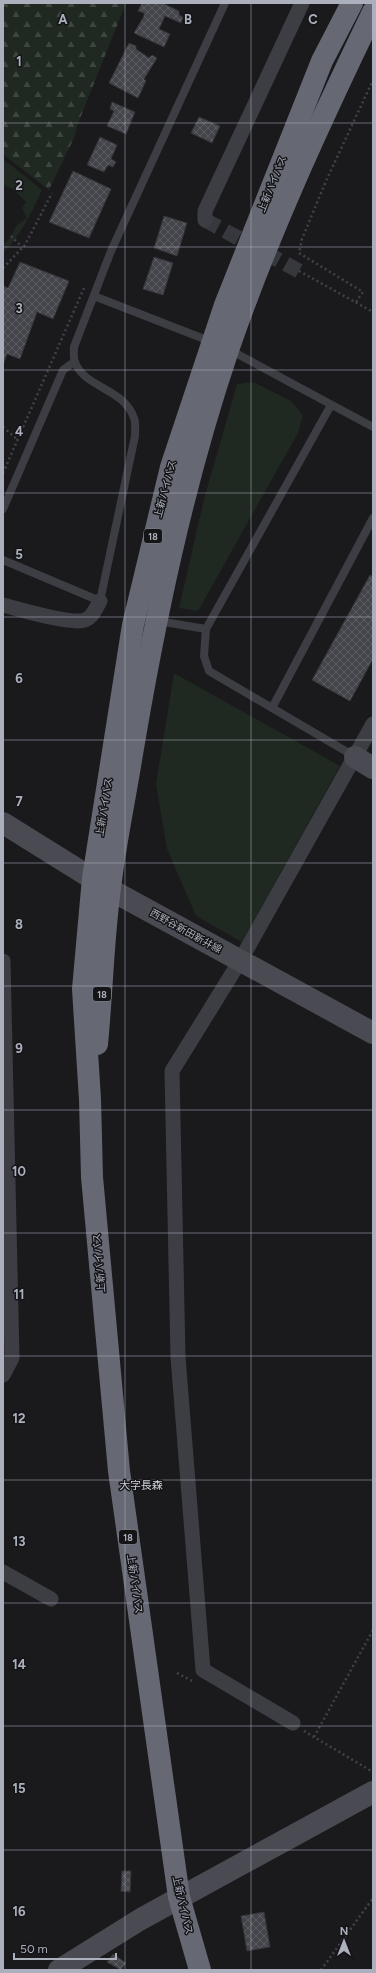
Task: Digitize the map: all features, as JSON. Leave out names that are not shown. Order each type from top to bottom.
[{"type":"highway","name":"上新バイパス","points":[[200,1970],[180,1896],[119,1471],[93,1192],[90,1099],[83,989],[101,884],[156,621],[220,345],[296,125],[322,61],[352,3]]},
{"type":"highway","name":"上新バイパス","points":[[101,884],[133,625],[170,467],[220,345],[277,224],[319,125],[373,12]]},
{"type":"main road","points":[[354,757],[373,768]]},
{"type":"main road","name":"西野谷新田新井線","points":[[3,823],[101,884],[373,1033]]},
{"type":"main road","points":[[59,1970],[180,1896],[373,1792]]},
{"type":"street","points":[[205,220],[205,211],[302,3]]},
{"type":"street","points":[[3,605],[72,621],[85,620],[94,612],[100,601]]},
{"type":"street","points":[[292,1723],[203,1670],[178,1357],[172,1071],[240,961],[373,724]]},
{"type":"street","points":[[3,960],[12,1358],[3,1375]]},
{"type":"street","points":[[3,1572],[51,1600]]},
{"type":"lane","points":[[3,560],[100,601],[135,436],[135,419],[128,406],[118,396],[82,374],[74,362],[74,347],[111,251],[225,3]]},
{"type":"lane","points":[[94,296],[220,345],[373,427]]},
{"type":"lane","points":[[3,509],[63,370],[74,362]]},
{"type":"lane","points":[[331,405],[206,629],[204,656],[209,671],[354,757]]},
{"type":"lane","points":[[272,708],[373,518]]},
{"type":"lane","points":[[156,621],[206,629]]},
{"type":"path","points":[[356,302],[363,292],[300,253],[302,239],[326,181],[373,80]]},
{"type":"path","points":[[3,268],[25,245],[52,193]]},
{"type":"path","points":[[11,236],[20,245]]},
{"type":"path","points":[[299,270],[373,312]]},
{"type":"path","points":[[3,473],[87,280]]},
{"type":"path","points":[[3,427],[18,440]]},
{"type":"path","points":[[373,1630],[314,1737],[373,1772]]},
{"type":"path","points":[[322,1970],[373,1898]]},
{"type":"green space","points":[[3,3],[126,3],[77,126],[74,138],[49,190],[3,154]]},
{"type":"green space","points":[[3,159],[42,190],[21,231],[3,253],[3,245],[11,237],[16,226],[27,218],[22,208],[26,202],[13,189],[3,185]]},
{"type":"green space","points":[[253,382],[291,401],[303,415],[298,433],[198,611],[179,608],[204,499],[237,384]]},
{"type":"green space","points":[[174,673],[340,766],[242,942],[196,916],[167,849],[156,784]]},
{"type":"building","points":[[142,3],[162,3],[179,11],[179,15],[183,17],[181,23],[165,16],[159,29],[170,34],[164,47],[134,33],[144,16],[144,13],[138,11]]},
{"type":"building","points":[[129,43],[136,46],[136,49],[149,58],[152,55],[157,58],[144,79],[146,81],[138,98],[109,83]]},
{"type":"building","points":[[112,102],[135,112],[126,134],[107,126],[114,111],[110,109]]},
{"type":"building","points":[[199,117],[220,126],[212,143],[191,133]]},
{"type":"building","points":[[100,137],[117,145],[111,159],[116,162],[113,167],[108,165],[104,172],[87,165]]},
{"type":"building","points":[[73,171],[111,189],[89,238],[49,222]]},
{"type":"building","points":[[164,216],[187,223],[177,256],[154,248]]},
{"type":"building","points":[[154,257],[173,263],[163,295],[143,289]]},
{"type":"building","points":[[20,262],[69,281],[53,319],[37,312],[20,359],[7,354],[3,365],[3,286],[8,288]]},
{"type":"building","points":[[370,575],[373,577],[373,659],[350,701],[312,680]]},
{"type":"building","points":[[122,1871],[131,1871],[130,1892],[121,1891]]},
{"type":"building","points":[[264,1912],[270,1947],[247,1951],[241,1916]]},
{"type":"building","points":[[113,1954],[126,1963],[121,1970],[107,1962]]},
{"type":"tunnel","points":[[205,220],[299,271]]},
{"type":"district","name":"大字長森","points":[[141,1485]]}]
